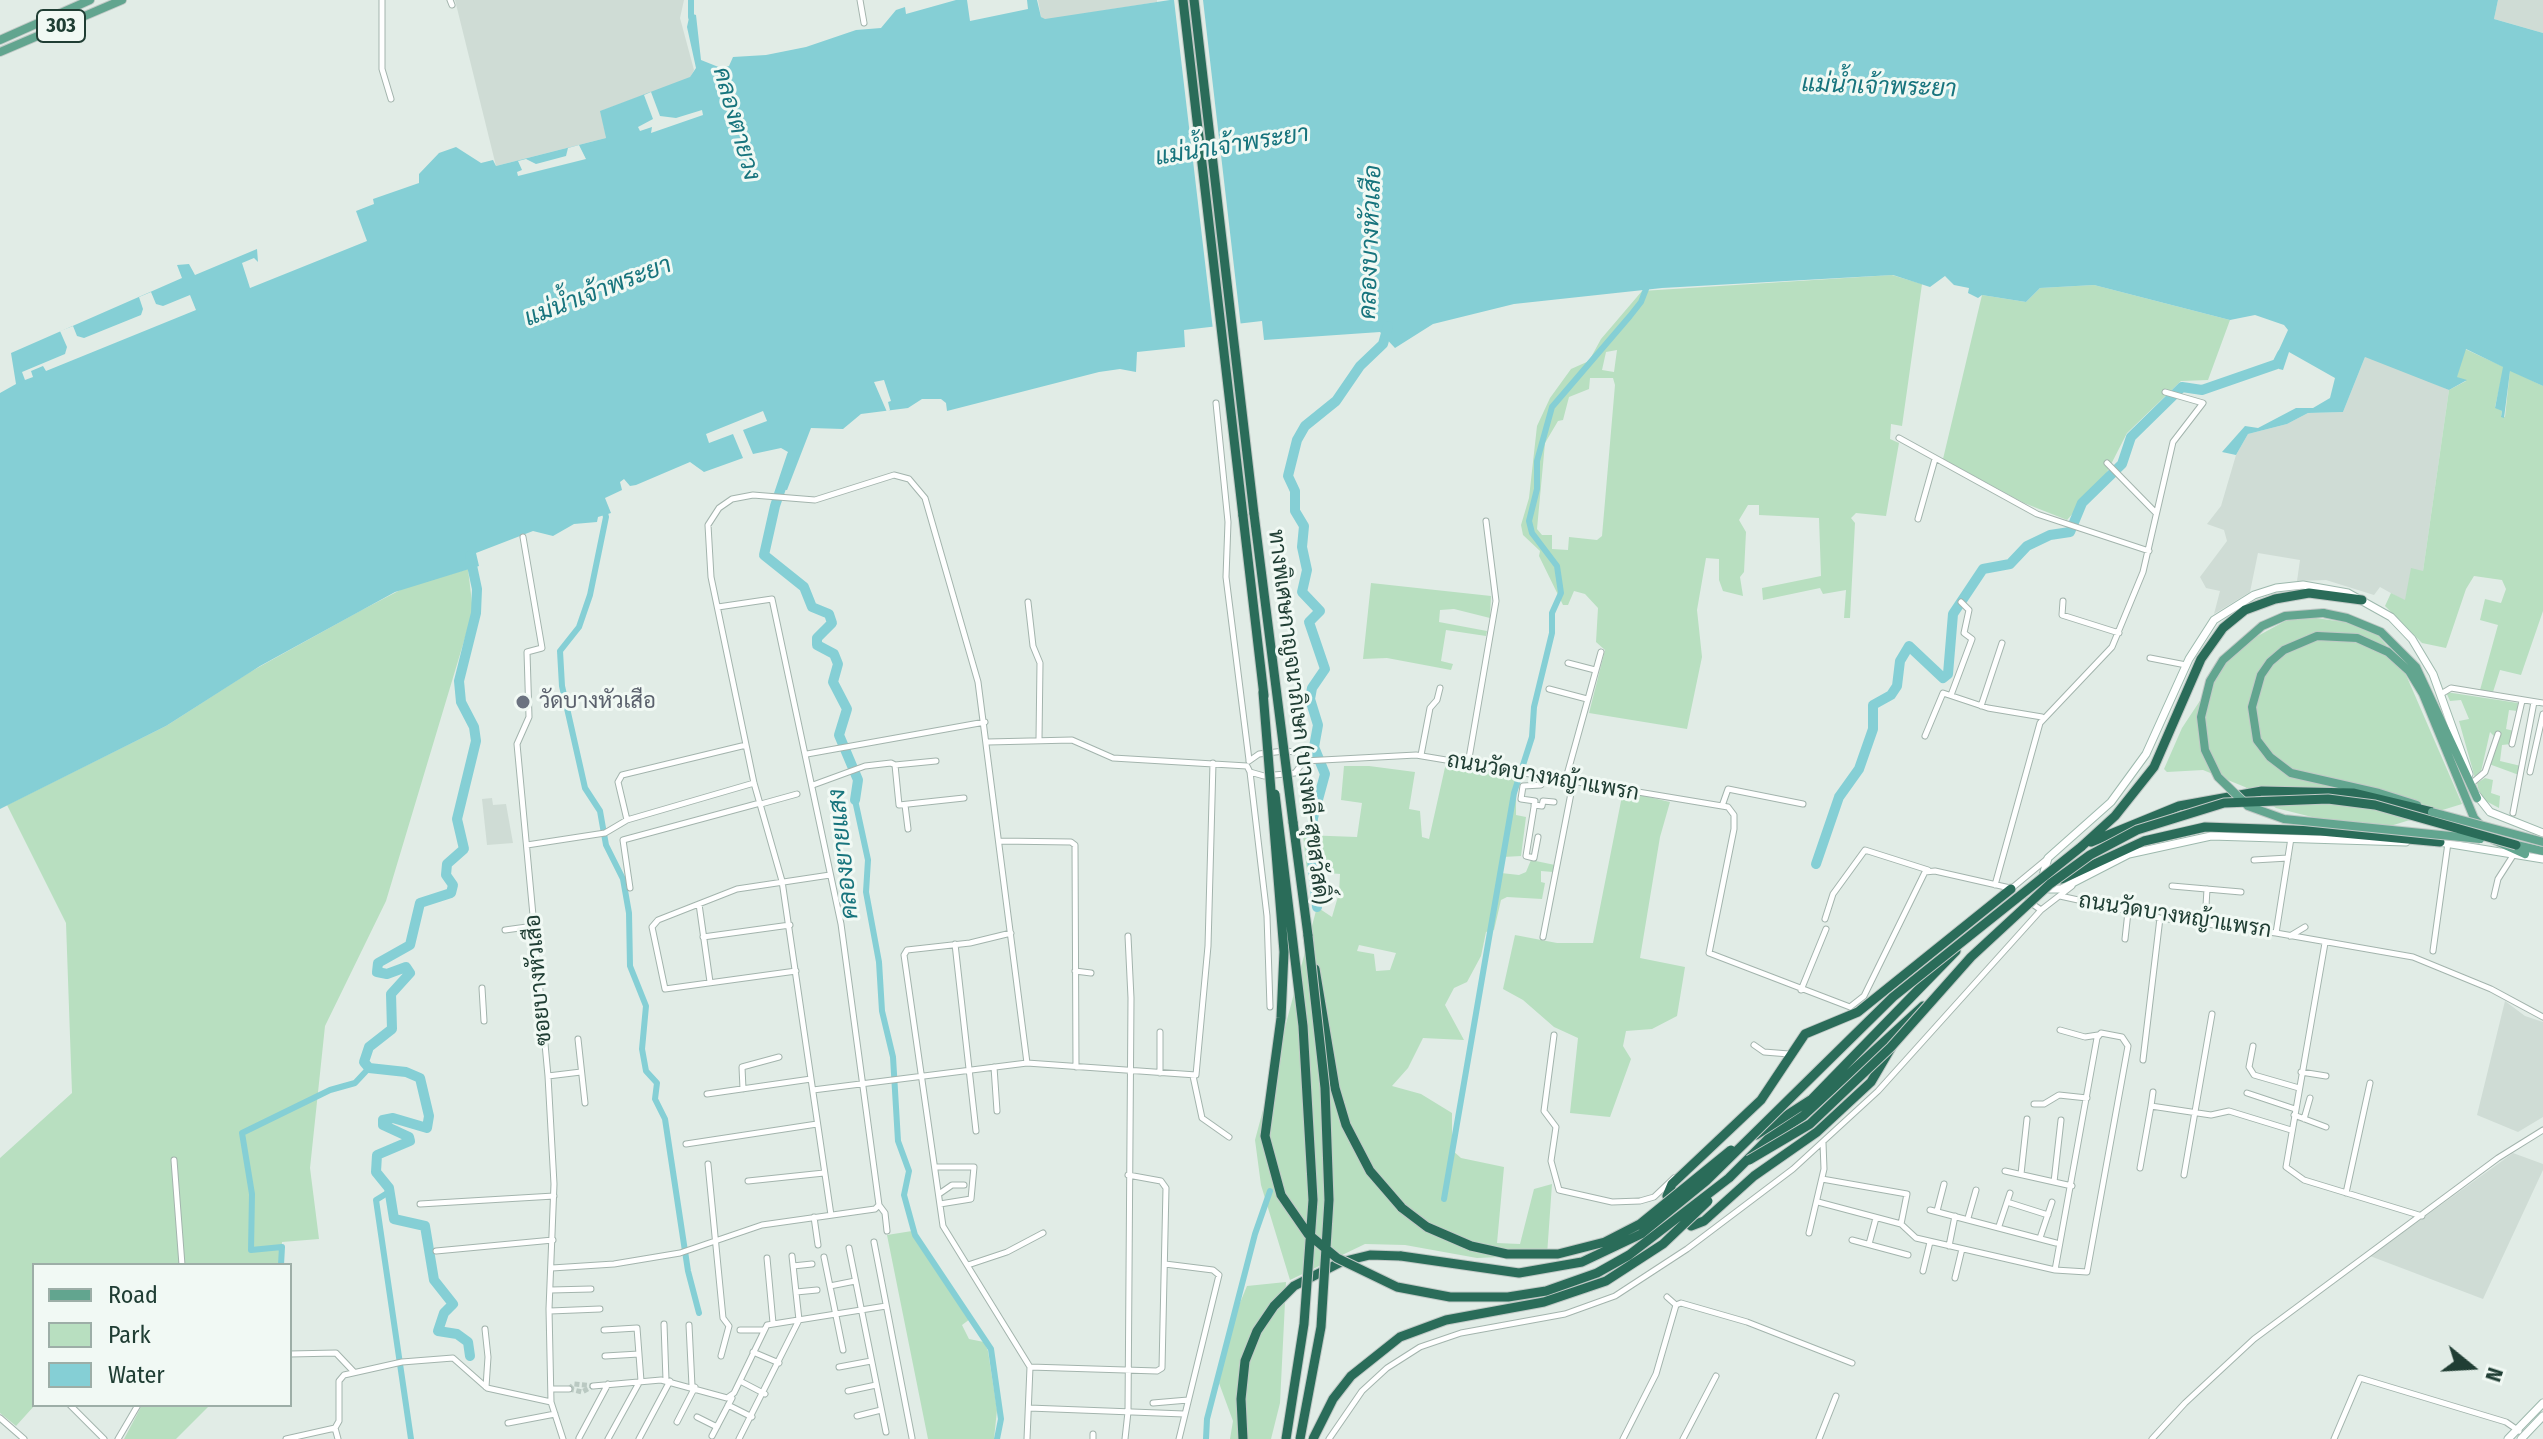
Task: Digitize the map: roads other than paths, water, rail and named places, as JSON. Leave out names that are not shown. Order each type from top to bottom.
[{"type":"highway","name":"ทางพิเศษกาญจนาภิเษก (บางพลี-สุขสวัสดิ์)","points":[[1183,0],[1303,1026],[1312,1145],[1308,1283],[1297,1381],[1286,1439]]},
{"type":"highway","name":"ทางพิเศษกาญจนาภิเษก (บางพลี-สุขสวัสดิ์)","points":[[1194,0],[1325,1088],[1329,1200],[1321,1327],[1300,1439]]},
{"type":"highway","points":[[1308,936],[1335,1088],[1353,1141],[1370,1171],[1391,1197],[1441,1235],[1489,1251],[1525,1256],[1558,1254],[1589,1247],[1640,1224],[1708,1166],[1812,1099],[1962,945],[2034,881],[2081,847],[2115,816],[2154,767],[2208,649],[2223,628],[2245,610],[2275,599],[2309,593],[2362,600]]},
{"type":"highway","points":[[1263,692],[1284,952],[1281,1018],[1265,1136],[1281,1195],[1308,1234],[1337,1258],[1397,1287],[1450,1297],[1508,1297],[1546,1291],[1597,1273],[1629,1255],[1729,1178]]},
{"type":"highway","points":[[2081,847],[2179,806],[2262,791],[2341,792],[2432,812]]},
{"type":"highway","points":[[1313,1439],[1342,1387],[1373,1355],[1400,1337],[1446,1320],[1544,1302],[1606,1281],[1663,1244],[1768,1139],[1803,1116],[2050,884],[2090,855],[2137,830],[2202,808],[2302,797],[2351,801],[2448,823],[2515,849]]},
{"type":"highway","points":[[2050,884],[2112,854],[2169,834],[2230,826],[2444,843]]},
{"type":"highway","points":[[1891,1047],[1866,1087],[1817,1132],[1761,1171],[1704,1221],[1691,1226],[1667,1199],[1668,1190],[1682,1175],[1761,1100],[1789,1054],[1812,1029],[1865,1007],[2011,889]]},
{"type":"highway","points":[[1243,1439],[1242,1387],[1250,1346],[1274,1306],[1307,1277],[1341,1262],[1370,1255],[1401,1256],[1519,1273],[1582,1262],[1641,1234],[1666,1216],[1893,997],[1962,945]]},
{"type":"highway","points":[[1749,1160],[1810,1124],[1891,1047],[1937,993]]},
{"type":"main road","name":"303","points":[[0,40],[90,0]]},
{"type":"main road","name":"303","points":[[0,52],[122,0]]},
{"type":"main road","points":[[2477,798],[2416,667],[2381,632],[2347,618],[2323,613],[2285,616],[2262,626],[2223,660],[2210,681],[2201,717],[2205,750],[2218,777],[2248,806],[2284,819],[2432,831],[2515,849],[2543,851]]},
{"type":"main road","points":[[2525,854],[2494,840],[2474,818],[2417,682],[2400,661],[2375,644],[2337,635],[2301,640],[2270,662],[2261,675],[2254,697],[2253,719],[2257,740],[2280,766],[2313,780],[2387,795],[2432,812],[2543,842]]},
{"type":"street","points":[[382,0],[382,69],[391,99]]},
{"type":"street","points":[[860,0],[864,23]]},
{"type":"street","points":[[1995,885],[2042,717],[2106,658],[2119,633],[2149,551],[2173,442],[2203,403],[2165,392]]},
{"type":"street","points":[[1216,403],[1228,522],[1226,577],[1267,916],[1270,1007]]},
{"type":"street","points":[[1899,438],[2009,501],[2069,525],[2149,551]]},
{"type":"street","points":[[1918,519],[1935,458]]},
{"type":"street","points":[[2109,464],[2157,514]]},
{"type":"street","points":[[831,1215],[782,881],[754,783],[711,577],[708,525],[719,508],[732,499],[753,495],[815,500],[894,475],[909,479],[920,489],[967,636],[985,722],[1027,1063]]},
{"type":"street","points":[[1468,764],[1496,601],[1486,521]]},
{"type":"street","name":"ซอยบางหัวเสือ","points":[[523,537],[542,648],[527,652],[529,717],[517,744],[548,1076],[554,1196],[551,1402],[563,1439]]},
{"type":"street","points":[[2011,889],[2090,823],[2130,779],[2163,722],[2186,665],[2214,620],[2254,595],[2303,585],[2328,588],[2362,600],[2391,617],[2412,639],[2441,694],[2477,798],[2501,818],[2543,833]]},
{"type":"street","points":[[718,607],[772,599],[841,924],[879,1205],[885,1213],[887,1231]]},
{"type":"street","points":[[2063,601],[2062,615],[2119,633]]},
{"type":"street","points":[[1028,602],[1033,646],[1040,663],[1039,740]]},
{"type":"street","points":[[1951,695],[1972,641],[1964,632],[1969,613],[1961,602]]},
{"type":"street","points":[[1981,706],[2002,643]]},
{"type":"street","points":[[1565,782],[1601,652]]},
{"type":"street","points":[[2150,658],[2186,665]]},
{"type":"street","points":[[1568,663],[1595,670]]},
{"type":"street","points":[[1421,755],[1429,710],[1440,688]]},
{"type":"street","points":[[2441,694],[2451,688],[2543,703]]},
{"type":"street","points":[[1549,689],[1587,699]]},
{"type":"street","points":[[1925,736],[1941,695],[2042,717]]},
{"type":"street","points":[[2512,744],[2522,701]]},
{"type":"street","points":[[2513,813],[2534,702]]},
{"type":"street","points":[[2530,772],[2543,714]]},
{"type":"street","points":[[807,754],[985,722]]},
{"type":"street","points":[[2472,783],[2485,772],[2498,734]]},
{"type":"street","name":"ถนนวัดบางหญ้าแพรก","points":[[988,742],[1072,740],[1113,758],[1249,766],[1289,775],[1300,770],[1304,761]]},
{"type":"street","points":[[627,820],[618,782],[622,775],[746,745]]},
{"type":"street","name":"ถนนวัดบางหญ้าแพรก","points":[[1249,766],[1259,754],[1292,751],[1304,761],[1421,755],[1565,782],[1722,806]]},
{"type":"street","points":[[813,785],[859,768],[936,761]]},
{"type":"street","points":[[1213,763],[1208,946],[1200,1066],[1193,1076],[1202,1118],[1229,1137]]},
{"type":"street","points":[[895,765],[897,803],[905,805],[964,798]]},
{"type":"street","points":[[1538,837],[1534,858],[1526,856],[1535,801],[1521,799],[1523,786],[1541,785],[1544,778]]},
{"type":"street","points":[[527,845],[605,833],[627,820],[754,783]]},
{"type":"street","points":[[1543,937],[1573,783]]},
{"type":"street","points":[[1803,804],[1728,789],[1722,806],[1728,807],[1734,815],[1734,829],[1709,953],[1850,1007],[1860,1001],[1921,877],[1929,870]]},
{"type":"street","points":[[630,888],[623,840],[797,794]]},
{"type":"street","points":[[1534,805],[1554,802]]},
{"type":"street","points":[[905,805],[908,829]]},
{"type":"street","points":[[2059,896],[2129,854],[2179,840],[2211,836],[2444,843],[2515,849],[2543,859]]},
{"type":"street","points":[[2276,933],[2291,837]]},
{"type":"street","points":[[1000,841],[1073,843],[1076,1067]]},
{"type":"street","points":[[2433,951],[2444,843]]},
{"type":"street","points":[[2494,896],[2498,879],[2515,849]]},
{"type":"street","points":[[1825,919],[1833,894],[1865,850],[1929,870],[2011,889],[2041,910]]},
{"type":"street","points":[[2048,858],[2042,873],[2049,889],[2061,889],[2079,882]]},
{"type":"street","points":[[2254,860],[2288,858]]},
{"type":"street","points":[[796,971],[665,989],[652,925],[737,889],[830,875]]},
{"type":"street","points":[[2172,886],[2241,892]]},
{"type":"street","points":[[2205,923],[2207,889]]},
{"type":"street","name":"ถนนวัดบางหญ้าแพรก","points":[[1329,1439],[1362,1391],[1387,1368],[1420,1347],[1461,1333],[1565,1314],[1615,1296],[1700,1240],[1793,1169],[1878,1091],[2041,910],[2059,896],[2160,918],[2276,933],[2413,957],[2491,989],[2543,1017]]},
{"type":"street","points":[[699,904],[710,982]]},
{"type":"street","points":[[2125,939],[2128,912]]},
{"type":"street","points":[[2143,1060],[2160,918]]},
{"type":"street","points":[[703,937],[790,925]]},
{"type":"street","points":[[505,930],[534,926]]},
{"type":"street","points":[[2290,936],[2305,927]]},
{"type":"street","points":[[1801,990],[1826,929]]},
{"type":"street","points":[[1011,933],[905,952],[943,1226],[1030,1367],[1027,1439]]},
{"type":"street","points":[[1125,1439],[1128,1412],[1131,1070],[1128,936]]},
{"type":"street","points":[[2325,943],[2285,1162],[2289,1171],[2346,1193],[2422,1216]]},
{"type":"street","points":[[955,944],[976,1131]]},
{"type":"street","points":[[1075,971],[1091,973]]},
{"type":"street","points":[[482,988],[484,1021]]},
{"type":"street","points":[[2184,1175],[2212,1014]]},
{"type":"street","points":[[1818,1202],[1901,1224],[1916,1238],[1930,1242],[2055,1270],[2087,1272],[2128,1041],[2104,1033],[2085,1037],[2060,1030]]},
{"type":"street","points":[[1160,1032],[1160,1073]]},
{"type":"street","points":[[1554,1035],[1544,1111],[1556,1127],[1551,1161],[1559,1190],[1612,1202],[1640,1201],[1654,1197],[1669,1180],[1682,1175]]},
{"type":"street","points":[[2055,1270],[2099,1035]]},
{"type":"street","points":[[578,1039],[585,1103]]},
{"type":"street","points":[[1754,1045],[1764,1052],[1789,1054]]},
{"type":"street","points":[[2253,1046],[2249,1067],[2254,1075],[2299,1088]]},
{"type":"street","points":[[743,1089],[742,1067],[779,1057]]},
{"type":"street","points":[[813,1090],[1027,1063],[1193,1076]]},
{"type":"street","points":[[994,1067],[997,1111]]},
{"type":"street","points":[[548,1076],[581,1072]]},
{"type":"street","points":[[2301,1072],[2326,1076]]},
{"type":"street","points":[[707,1094],[811,1079]]},
{"type":"street","points":[[2346,1193],[2370,1083]]},
{"type":"street","points":[[2140,1168],[2153,1092]]},
{"type":"street","points":[[2247,1093],[2326,1127]]},
{"type":"street","points":[[2034,1104],[2044,1104],[2059,1095],[2087,1098]]},
{"type":"street","points":[[2304,1119],[2310,1098]]},
{"type":"street","points":[[2151,1106],[2211,1115],[2229,1111],[2291,1130]]},
{"type":"street","points":[[2021,1174],[2027,1119]]},
{"type":"street","points":[[2054,1182],[2061,1120]]},
{"type":"street","points":[[686,1144],[817,1124]]},
{"type":"street","points":[[2152,1439],[2185,1403],[2254,1339],[2498,1158],[2543,1130]]},
{"type":"street","points":[[1809,1233],[1822,1179],[1823,1142]]},
{"type":"street","points":[[174,1160],[182,1263]]},
{"type":"street","points":[[708,1164],[723,1318],[729,1326],[721,1356]]},
{"type":"street","points":[[935,1167],[974,1167],[971,1199],[940,1204]]},
{"type":"street","points":[[2005,1171],[2072,1186]]},
{"type":"street","points":[[748,1181],[824,1173]]},
{"type":"street","points":[[1030,1367],[1157,1371],[1162,1368],[1166,1188],[1161,1181],[1128,1175]]},
{"type":"street","points":[[1822,1179],[1903,1192],[1908,1201],[1901,1224]]},
{"type":"street","points":[[1944,1184],[1934,1211],[2056,1243]]},
{"type":"street","points":[[938,1194],[952,1185],[964,1185]]},
{"type":"street","points":[[1968,1218],[1976,1190]]},
{"type":"street","points":[[1999,1226],[2010,1193]]},
{"type":"street","points":[[420,1204],[554,1196]]},
{"type":"street","points":[[2007,1202],[2048,1215]]},
{"type":"street","points":[[2040,1238],[2052,1202]]},
{"type":"street","points":[[552,1268],[614,1264],[680,1253],[762,1225],[875,1209],[879,1205]]},
{"type":"street","points":[[1949,1246],[1955,1215]]},
{"type":"street","points":[[814,1217],[818,1245]]},
{"type":"street","points":[[1869,1244],[1876,1218]]},
{"type":"street","points":[[968,1265],[1007,1252],[1043,1233]]},
{"type":"street","points":[[436,1251],[553,1240]]},
{"type":"street","points":[[1852,1240],[1908,1255]]},
{"type":"street","points":[[874,1242],[912,1438]]},
{"type":"street","points":[[1923,1271],[1930,1242]]},
{"type":"street","points":[[849,1248],[886,1432]]},
{"type":"street","points":[[1955,1278],[1962,1249]]},
{"type":"street","points":[[739,1439],[765,1394],[799,1320],[792,1256]]},
{"type":"street","points":[[824,1257],[843,1350]]},
{"type":"street","points":[[767,1258],[773,1323]]},
{"type":"street","points":[[793,1266],[812,1264]]},
{"type":"street","points":[[1165,1264],[1213,1270],[1219,1275],[1179,1439]]},
{"type":"street","points":[[830,1286],[855,1281]]},
{"type":"street","points":[[551,1290],[591,1289]]},
{"type":"street","points":[[796,1292],[817,1290]]},
{"type":"street","points":[[1667,1297],[1676,1305]]},
{"type":"street","points":[[1676,1305],[1684,1303],[1747,1322],[1852,1363]]},
{"type":"street","points":[[1623,1439],[1656,1374],[1676,1305]]},
{"type":"street","points":[[712,1436],[764,1330],[773,1323],[836,1316],[886,1306]]},
{"type":"street","points":[[550,1311],[600,1309]]},
{"type":"street","points":[[639,1439],[668,1380],[664,1324]]},
{"type":"street","points":[[677,1422],[694,1386],[689,1325]]},
{"type":"street","points":[[604,1330],[637,1328],[640,1381],[608,1439]]},
{"type":"street","points":[[485,1329],[486,1388]]},
{"type":"street","points":[[740,1330],[764,1330]]},
{"type":"street","points":[[753,1352],[779,1363]]},
{"type":"street","points":[[292,1354],[336,1353],[354,1372]]},
{"type":"street","points":[[605,1356],[639,1354]]},
{"type":"street","points":[[338,1439],[335,1428],[339,1421],[339,1381],[344,1375],[402,1362],[453,1358],[486,1388],[551,1402]]},
{"type":"street","points":[[839,1367],[871,1361]]},
{"type":"street","points":[[1683,1439],[1716,1376]]},
{"type":"street","points":[[2334,1439],[2360,1378],[2506,1422],[2517,1429],[2522,1437],[2543,1416]]},
{"type":"street","points":[[593,1386],[668,1380],[723,1398],[734,1393]]},
{"type":"street","points":[[740,1381],[765,1394]]},
{"type":"street","points":[[579,1438],[608,1384]]},
{"type":"street","points":[[848,1391],[876,1385]]},
{"type":"street","points":[[551,1389],[569,1389]]},
{"type":"street","points":[[1819,1439],[1836,1396]]},
{"type":"street","points":[[1153,1403],[1188,1400]]},
{"type":"street","points":[[2508,1439],[2543,1403]]},
{"type":"street","points":[[728,1405],[752,1417]]},
{"type":"street","points":[[74,1407],[104,1439]]},
{"type":"street","points":[[118,1439],[137,1407]]},
{"type":"street","points":[[1029,1408],[1184,1414]]},
{"type":"street","points":[[857,1416],[881,1410]]},
{"type":"street","points":[[508,1423],[555,1414]]},
{"type":"street","points":[[697,1417],[717,1427]]},
{"type":"street","points":[[0,1418],[24,1439]]},
{"type":"street","points":[[286,1439],[335,1428]]},
{"type":"street","points":[[11,1439],[17,1433]]},
{"type":"water","name":"แม่น้ำเจ้าพระยา","points":[[956,0],[967,0],[970,21],[1028,9],[1027,0],[1037,0],[1041,17],[1045,19],[1170,0],[2498,0],[2494,19],[2543,33],[2543,386],[2510,371],[2504,418],[2501,417],[2502,411],[2495,408],[2503,367],[2466,349],[2457,377],[2467,380],[2449,390],[2365,357],[2343,412],[2308,413],[2287,424],[2248,434],[2236,455],[2222,452],[2245,426],[2258,428],[2296,408],[2313,408],[2330,398],[2335,378],[2289,352],[2283,370],[2279,369],[2278,352],[2288,330],[2284,325],[2255,315],[2230,320],[2094,285],[2040,288],[2026,302],[1982,295],[1978,298],[1968,293],[1969,288],[1954,285],[1945,276],[1930,287],[1893,275],[1662,288],[1514,304],[1433,324],[1395,348],[1380,332],[1264,340],[1262,321],[1184,330],[1185,347],[1137,352],[1136,372],[1120,369],[1099,372],[947,411],[946,403],[941,399],[922,399],[908,408],[861,414],[843,429],[811,428],[787,490],[780,489],[788,467],[788,452],[781,448],[753,454],[743,430],[767,421],[763,411],[706,434],[709,443],[733,434],[743,458],[704,472],[690,462],[636,485],[630,486],[624,479],[620,482],[622,490],[605,498],[611,513],[598,517],[597,522],[574,524],[553,536],[533,531],[476,553],[479,566],[395,592],[260,666],[166,726],[0,809],[0,393],[16,384],[11,353],[182,278],[177,265],[189,264],[195,275],[257,249],[258,262],[254,258],[242,263],[250,288],[367,241],[356,211],[374,204],[373,199],[419,183],[419,174],[439,153],[456,147],[481,163],[493,160],[496,166],[606,138],[600,111],[690,77],[696,68],[687,27],[690,13],[696,15],[701,60],[721,68],[729,66],[733,57],[766,55],[806,47],[856,30],[881,28],[896,10],[905,7],[906,14]]},
{"type":"waterway","name":"คลองตายวง","points":[[691,0],[691,17]]},
{"type":"waterway","points":[[1444,1199],[1514,793],[1532,737],[1534,707],[1552,633],[1552,613],[1561,593],[1557,566],[1532,533],[1529,521],[1537,489],[1537,461],[1552,407],[1641,302],[1648,284]]},
{"type":"waterway","name":"คลองบางหัวเสือ","points":[[1317,907],[1311,849],[1313,818],[1325,774],[1314,747],[1318,725],[1310,699],[1312,688],[1325,669],[1309,622],[1320,611],[1302,592],[1307,570],[1302,547],[1304,526],[1295,511],[1295,491],[1288,476],[1297,440],[1305,426],[1336,401],[1360,366],[1383,344],[1388,326]]},
{"type":"waterway","points":[[1816,864],[1839,797],[1859,769],[1873,729],[1873,705],[1891,695],[1897,686],[1900,661],[1909,646],[1943,678],[1948,674],[1953,614],[1983,569],[2010,564],[2027,546],[2050,535],[2070,532],[2082,503],[2122,464],[2131,437],[2182,387],[2202,390],[2277,364],[2282,354]]},
{"type":"waterway","name":"คลองยายแสง","points":[[792,455],[775,506],[764,555],[804,587],[812,607],[829,614],[832,623],[817,638],[817,645],[834,654],[838,664],[833,682],[847,709],[839,735],[858,780],[855,800]]},
{"type":"waterway","points":[[604,509],[606,517],[590,595],[579,627],[560,651],[562,686],[585,788],[600,811],[606,845],[623,879],[629,913],[630,966],[646,1006],[642,1049],[646,1071],[657,1083],[655,1099],[665,1119],[688,1271],[699,1313]]},
{"type":"waterway","points":[[470,556],[477,589],[476,613],[459,681],[461,702],[474,727],[476,741],[457,819],[464,849],[447,864],[446,875],[453,885],[451,893],[420,903],[410,945],[378,963],[377,972],[387,974],[406,967],[410,973],[391,994],[392,1029],[369,1047],[364,1062],[369,1068],[406,1072],[420,1078],[429,1116],[427,1128],[393,1118],[383,1120],[383,1125],[409,1137],[410,1141],[377,1155],[376,1172],[389,1188],[394,1219],[425,1226],[434,1280],[453,1304],[444,1313],[438,1331],[457,1334],[468,1342],[470,1356]]},
{"type":"waterway","name":"คลองยายแสง","points":[[855,800],[868,860],[866,892],[879,962],[882,1011],[893,1057],[898,1141],[909,1171],[904,1195],[915,1235],[991,1349],[1001,1419],[997,1439]]},
{"type":"waterway","points":[[281,1263],[282,1247],[251,1250],[252,1194],[242,1133],[330,1090],[355,1083],[369,1068]]},
{"type":"waterway","points":[[1206,1439],[1207,1419],[1255,1234],[1270,1191]]},
{"type":"waterway","points":[[389,1192],[376,1200],[411,1439]]},
{"type":"tunnel","points":[[569,1389],[574,1384],[593,1386]]},
{"type":"tunnel","points":[[569,1389],[582,1392],[593,1386]]},
{"type":"place","name":"วัดบางหัวเสือ","points":[[523,702]]}]
